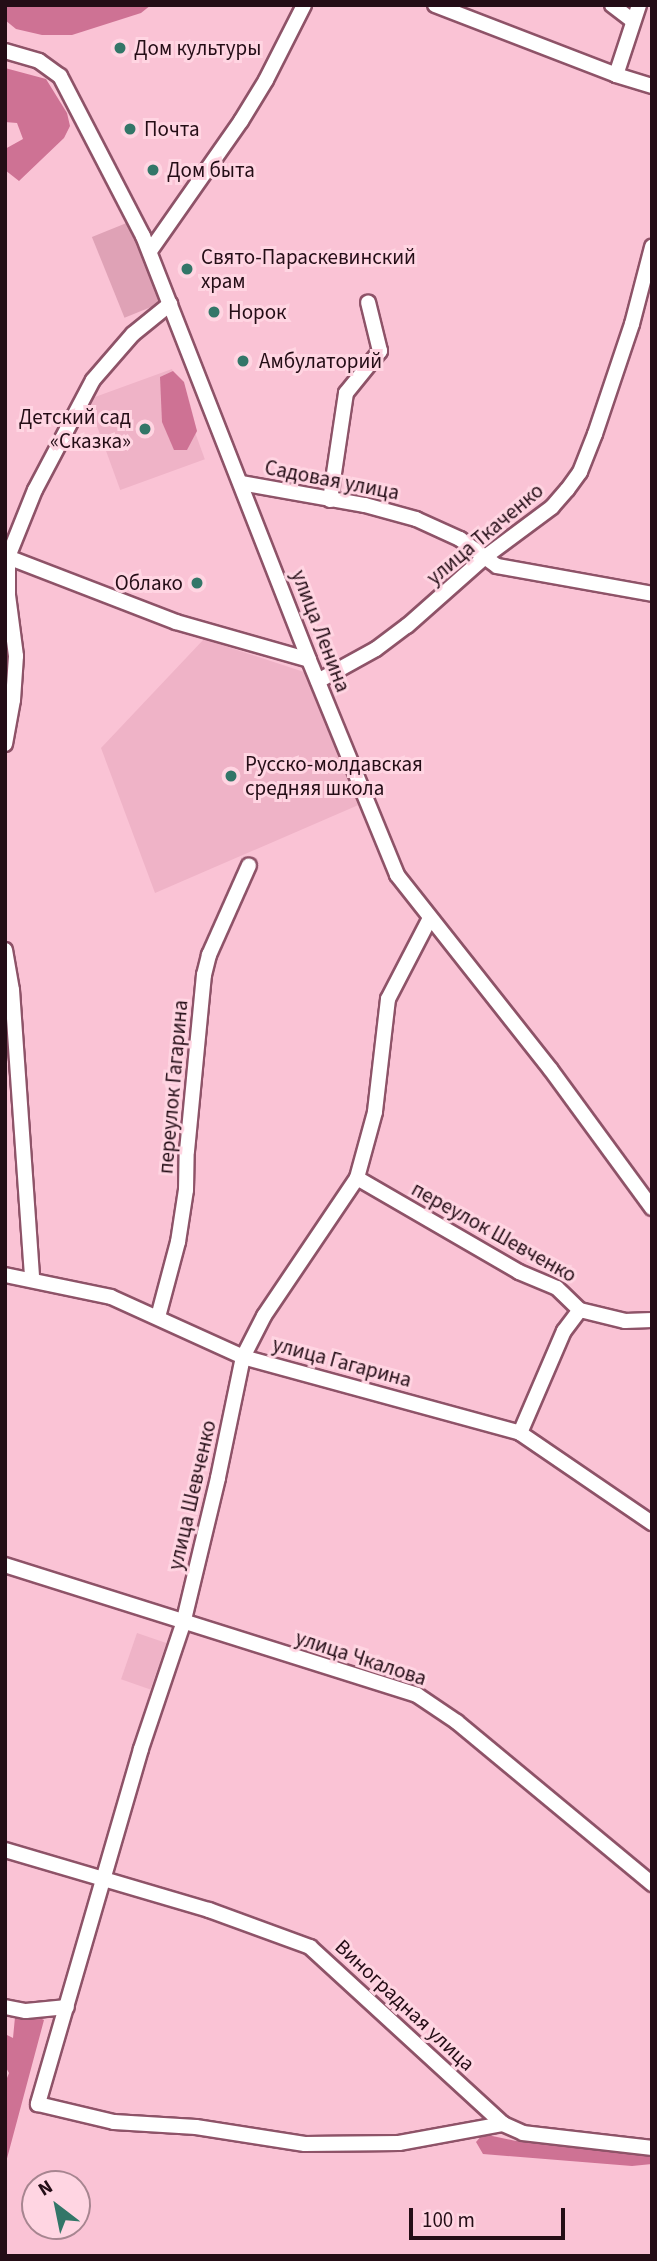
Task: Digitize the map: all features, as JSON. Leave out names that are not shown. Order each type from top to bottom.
[{"type":"street","points":[[150,251],[247,111],[304,5]]},
{"type":"street","points":[[435,5],[616,75],[652,86]]},
{"type":"street","points":[[612,5],[632,20]]},
{"type":"street","points":[[616,75],[639,5]]},
{"type":"street","name":"улица Ленина","points":[[5,51],[39,61],[60,76],[150,251],[384,850],[397,876],[429,920],[647,1192],[652,1208]]},
{"type":"street","name":"улица Ткаченко","points":[[318,681],[376,649],[407,626],[485,557],[552,507],[580,472],[632,324],[652,247]]},
{"type":"street","points":[[330,500],[346,393],[380,351],[368,302]]},
{"type":"street","points":[[5,744],[13,700],[16,656],[6,556],[35,489],[93,380],[133,334],[170,304]]},
{"type":"street","name":"Садовая улица","points":[[241,483],[365,505],[416,519],[460,539],[497,566],[652,594]]},
{"type":"street","points":[[6,556],[176,622],[309,660]]},
{"type":"street","name":"переулок Гагарина","points":[[158,1317],[178,1242],[186,1190],[187,1151],[204,975],[209,955],[249,865]]},
{"type":"street","name":"улица Шевченко","points":[[429,920],[388,999],[375,1112],[357,1178],[264,1316],[243,1357],[218,1478],[183,1624],[141,1749],[38,2104],[114,2122],[196,2127],[304,2144],[399,2143],[484,2128]]},
{"type":"street","points":[[5,950],[12,990],[32,1279]]},
{"type":"street","name":"переулок Шевченко","points":[[357,1178],[519,1272],[557,1288],[580,1310],[625,1321],[652,1320]]},
{"type":"street","name":"улица Гагарина","points":[[5,1275],[111,1297],[243,1357],[520,1433],[652,1522]]},
{"type":"street","points":[[520,1433],[564,1331],[580,1310]]},
{"type":"street","name":"улица Чкалова","points":[[5,1565],[183,1624],[417,1695],[457,1722],[652,1884]]},
{"type":"street","name":"Виноградная улица","points":[[5,1850],[102,1881],[209,1910],[310,1947],[503,2124],[523,2133],[652,2148]]},
{"type":"street","points":[[5,2007],[26,2011],[66,2007]]},
{"type":"street","points":[[485,2107],[484,2128],[503,2124]]},
{"type":"shaded area","points":[[5,5],[151,5],[141,13],[72,35],[42,35],[16,29],[5,20]]},
{"type":"shaded area","points":[[5,68],[46,79],[67,113],[70,126],[64,138],[19,181],[5,170],[5,149],[23,139],[17,123],[5,122]]},
{"type":"shaded area","points":[[129,222],[162,303],[125,318],[92,237]]},
{"type":"shaded area","name":"Детский сад «Сказка»","points":[[172,369],[205,459],[120,490],[87,400]]},
{"type":"shaded area","points":[[173,371],[184,382],[197,431],[187,450],[174,450],[162,422],[160,377]]},
{"type":"shaded area","name":"Русско-молдавская средняя школа","points":[[204,639],[304,672],[363,803],[155,893],[101,748]]},
{"type":"shaded area","points":[[137,1633],[166,1643],[150,1689],[121,1679]]},
{"type":"shaded area","points":[[32,2014],[44,2020],[5,2166],[5,2083],[9,2073],[5,2066],[5,2034],[13,2038],[15,2017]]},
{"type":"shaded area","points":[[483,2134],[516,2141],[636,2151],[652,2156],[652,2164],[632,2166],[483,2154],[476,2142]]},
{"type":"place","name":"Дом культуры","points":[[120,48]]},
{"type":"place","name":"Почта","points":[[130,129]]},
{"type":"place","name":"Дом быта","points":[[153,170]]},
{"type":"place","name":"Свято-Параскевинский храм","points":[[187,269]]},
{"type":"place","name":"Норок","points":[[214,312]]},
{"type":"place","name":"Амбулаторий","points":[[243,361]]},
{"type":"place","name":"Детский сад «Сказка»","points":[[145,429]]},
{"type":"place","name":"Облако","points":[[197,583]]},
{"type":"place","name":"Русско-молдавская средняя школа","points":[[231,776]]}]
